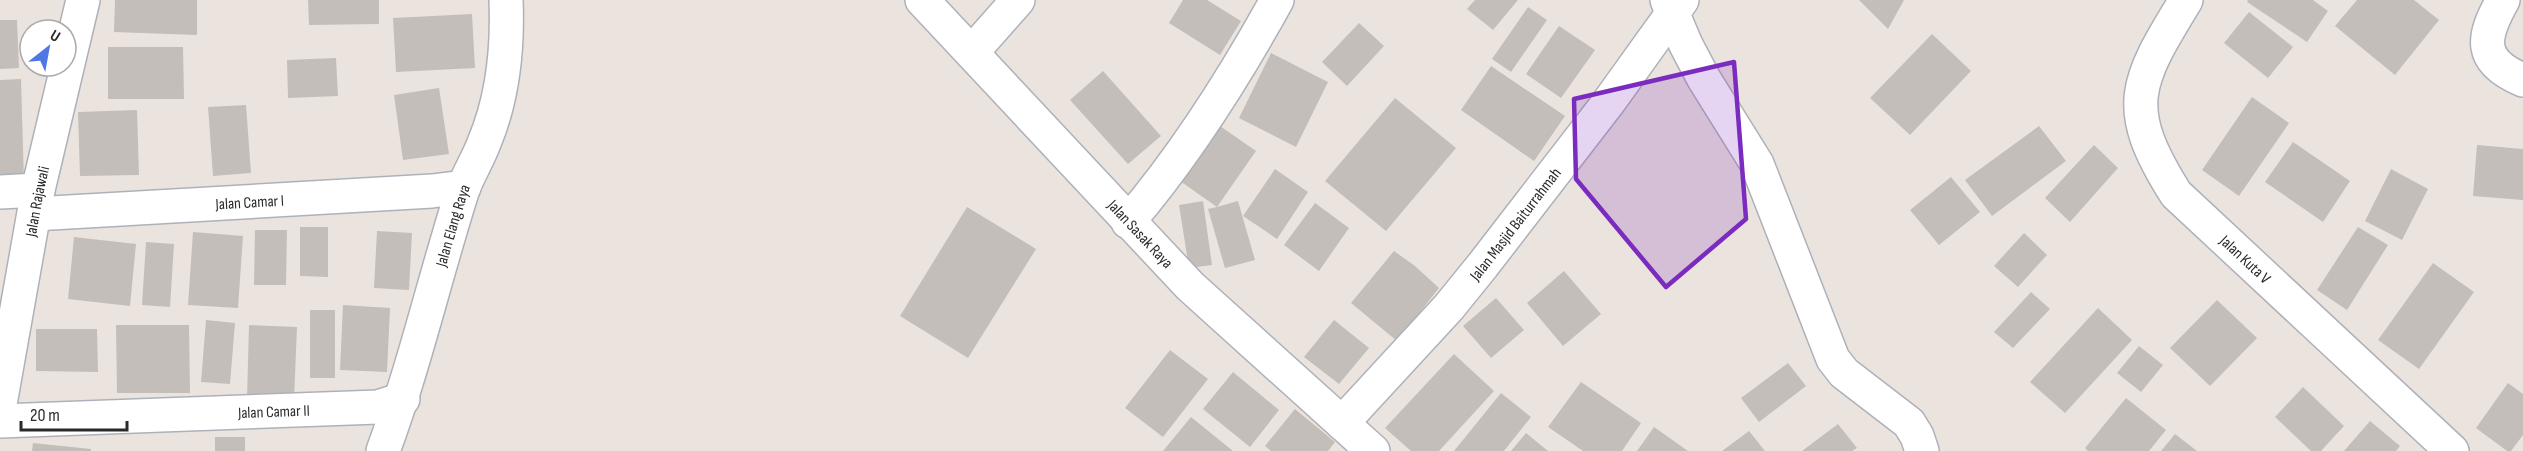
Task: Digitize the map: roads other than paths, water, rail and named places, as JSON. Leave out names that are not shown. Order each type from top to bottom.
[{"type":"street","name":"Jalan Rajawali","points":[[0,404],[36,202],[82,0]]},
{"type":"street","name":"Jalan Elang Raya","points":[[383,451],[403,399],[464,187],[484,144],[501,92],[507,30],[506,0]]},
{"type":"street","name":"Jalan Sasak Raya","points":[[922,0],[1190,286],[1373,451]]},
{"type":"street","points":[[972,52],[1018,0]]},
{"type":"street","points":[[1128,222],[1155,190],[1208,115],[1244,59],[1277,0]]},
{"type":"street","points":[[2503,0],[2489,25],[2486,41],[2491,55],[2499,66],[2523,80]]},
{"type":"street","points":[[1674,5],[1704,79],[1757,164],[1833,359],[1844,373],[1909,423],[1923,451]]},
{"type":"street","name":"Jalan Masjid Baiturrahmah","points":[[1342,423],[1449,307],[1527,211],[1674,5]]},
{"type":"street","name":"Jalan Kuta V","points":[[2179,11],[2146,69],[2139,102],[2142,128],[2152,153],[2176,194],[2452,451]]},
{"type":"street","name":"Jalan Camar I","points":[[0,192],[36,202],[432,191],[464,187]]},
{"type":"street","name":"Jalan Camar II","points":[[0,421],[378,406],[403,399]]}]
